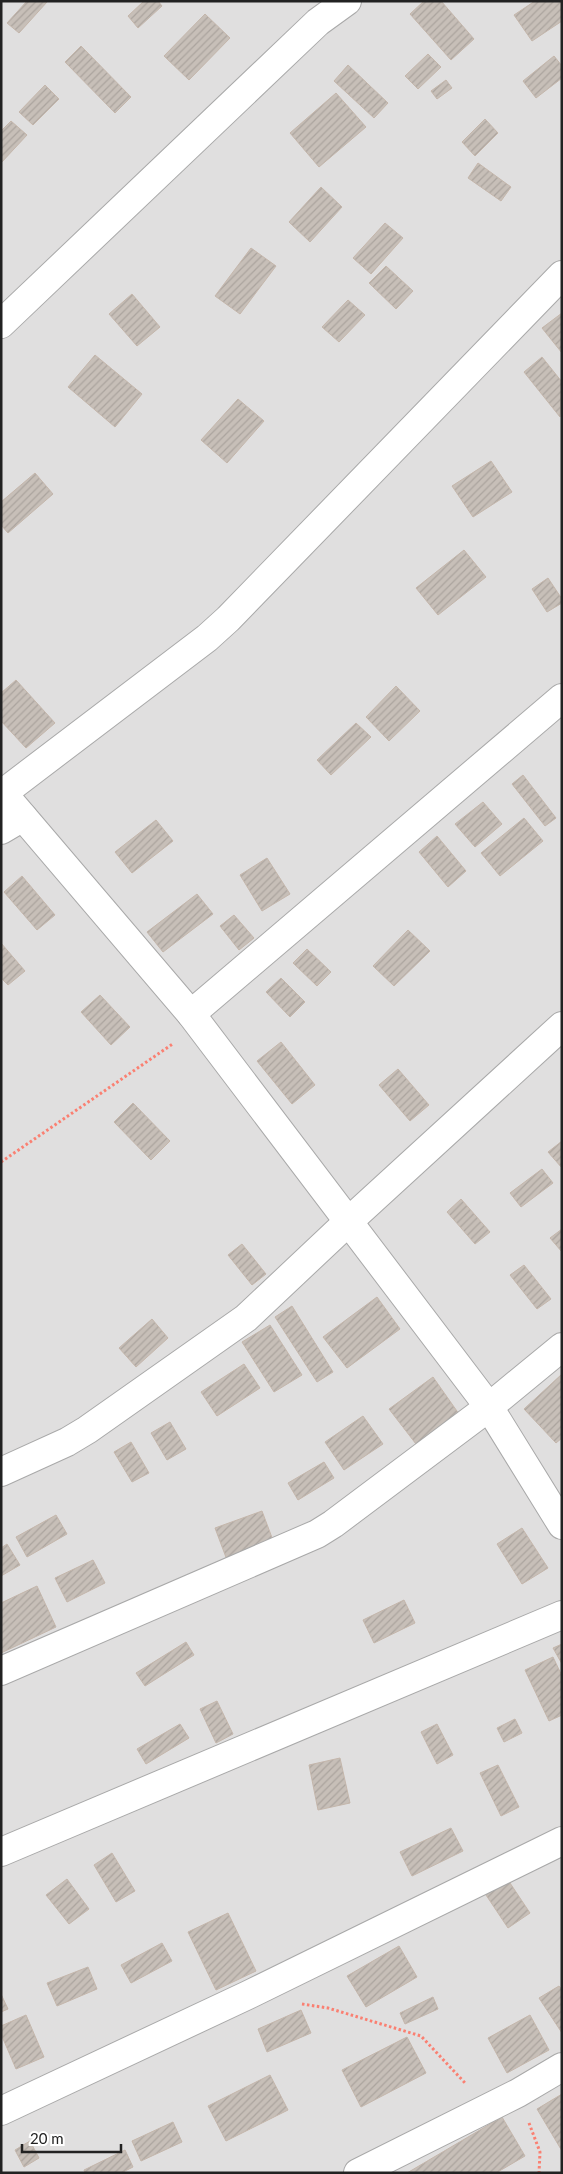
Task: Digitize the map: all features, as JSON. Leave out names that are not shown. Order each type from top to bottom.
[{"type":"street","points":[[1,324],[318,22],[347,1]]},
{"type":"street","points":[[562,275],[228,619],[207,638],[2,792],[12,824],[191,1014],[488,1406],[562,1525]]},
{"type":"street","points":[[191,1014],[562,698]]},
{"type":"street","points":[[1,1472],[87,1430],[246,1318],[348,1221],[562,1026]]},
{"type":"street","points":[[1,1671],[316,1534],[333,1524],[562,1347]]},
{"type":"street","points":[[1,1852],[562,1615]]},
{"type":"street","points":[[1,2111],[248,1995],[562,1841]]},
{"type":"street","points":[[358,2173],[518,2093],[562,2067]]},
{"type":"path","points":[[1,1162],[177,1041],[191,1014]]},
{"type":"path","points":[[301,2004],[328,2008],[421,2036],[488,2107]]},
{"type":"path","points":[[518,2093],[540,2152],[539,2173]]},
{"type":"shaded area","points":[[1,1],[562,1],[562,2173],[1,2173]]},
{"type":"building","points":[[27,1],[47,2],[19,33],[7,23]]},
{"type":"building","points":[[144,1],[158,1],[162,6],[138,28],[128,16]]},
{"type":"building","points":[[424,1],[441,1],[474,39],[451,60],[410,14]]},
{"type":"building","points":[[535,1],[562,1],[562,21],[532,41],[514,15]]},
{"type":"building","points":[[205,14],[230,38],[189,80],[164,56]]},
{"type":"building","points":[[81,46],[131,97],[115,113],[65,62]]},
{"type":"building","points":[[428,54],[441,67],[418,89],[405,76]]},
{"type":"building","points":[[554,56],[562,66],[562,78],[536,98],[523,81]]},
{"type":"building","points":[[348,65],[388,103],[374,118],[334,81]]},
{"type":"building","points":[[446,80],[452,88],[437,99],[431,91]]},
{"type":"building","points":[[45,85],[59,99],[33,125],[19,112]]},
{"type":"building","points":[[336,93],[366,127],[319,167],[290,133]]},
{"type":"building","points":[[485,119],[498,133],[475,156],[462,142]]},
{"type":"building","points":[[11,121],[27,135],[1,163],[1,131]]},
{"type":"building","points":[[478,163],[511,187],[501,201],[468,178]]},
{"type":"building","points":[[321,187],[342,207],[310,242],[289,222]]},
{"type":"building","points":[[385,223],[403,238],[371,274],[353,258]]},
{"type":"building","points":[[251,248],[276,266],[240,314],[215,296]]},
{"type":"building","points":[[386,266],[413,291],[396,309],[369,283]]},
{"type":"building","points":[[132,294],[160,327],[137,346],[109,314]]},
{"type":"building","points":[[348,300],[365,315],[339,342],[322,327]]},
{"type":"building","points":[[562,313],[562,353],[542,328]]},
{"type":"building","points":[[95,355],[142,394],[115,427],[68,387]]},
{"type":"building","points":[[542,357],[562,382],[560,417],[524,372]]},
{"type":"building","points":[[238,399],[264,421],[227,463],[201,440]]},
{"type":"building","points":[[491,461],[512,492],[473,517],[452,486]]},
{"type":"building","points":[[35,473],[53,494],[8,533],[1,525],[1,502]]},
{"type":"building","points":[[464,550],[486,577],[438,615],[416,588]]},
{"type":"building","points":[[548,578],[562,599],[562,603],[547,612],[532,589]]},
{"type":"building","points":[[16,680],[55,723],[26,748],[1,721],[1,693]]},
{"type":"building","points":[[396,686],[420,711],[389,741],[366,717]]},
{"type":"building","points":[[356,723],[371,737],[331,775],[317,760]]},
{"type":"building","points":[[523,775],[556,818],[545,826],[512,784]]},
{"type":"building","points":[[483,802],[502,824],[475,847],[455,824]]},
{"type":"building","points":[[524,818],[543,841],[500,876],[481,853]]},
{"type":"building","points":[[156,820],[173,841],[132,873],[115,852]]},
{"type":"building","points":[[437,836],[466,871],[448,887],[419,852]]},
{"type":"building","points":[[267,858],[290,894],[262,911],[240,875]]},
{"type":"building","points":[[22,876],[55,915],[37,930],[4,892]]},
{"type":"building","points":[[197,894],[213,914],[163,952],[147,932]]},
{"type":"building","points":[[234,915],[254,938],[239,950],[220,926]]},
{"type":"building","points":[[408,930],[430,951],[394,986],[373,966]]},
{"type":"building","points":[[1,943],[25,971],[8,985],[1,978]]},
{"type":"building","points":[[307,949],[331,972],[317,986],[293,963]]},
{"type":"building","points":[[281,978],[305,1002],[290,1017],[266,992]]},
{"type":"building","points":[[100,995],[130,1027],[111,1045],[81,1012]]},
{"type":"building","points":[[281,1042],[315,1085],[292,1104],[257,1061]]},
{"type":"building","points":[[398,1069],[429,1105],[410,1121],[379,1085]]},
{"type":"building","points":[[133,1103],[170,1141],[151,1160],[114,1122]]},
{"type":"building","points":[[562,1141],[562,1168],[548,1152]]},
{"type":"building","points":[[542,1169],[553,1183],[521,1207],[510,1193]]},
{"type":"building","points":[[461,1199],[490,1232],[475,1244],[447,1212]]},
{"type":"building","points":[[562,1229],[562,1252],[550,1238]]},
{"type":"building","points":[[242,1244],[266,1274],[252,1285],[228,1255]]},
{"type":"building","points":[[524,1265],[551,1299],[537,1309],[510,1275]]},
{"type":"building","points":[[377,1297],[400,1329],[347,1368],[323,1337]]},
{"type":"building","points":[[292,1306],[333,1372],[317,1382],[275,1317]]},
{"type":"building","points":[[152,1319],[168,1338],[136,1367],[119,1348]]},
{"type":"building","points":[[270,1325],[302,1375],[274,1392],[242,1342]]},
{"type":"building","points":[[244,1364],[260,1388],[217,1416],[201,1392]]},
{"type":"building","points":[[562,1374],[562,1438],[556,1443],[524,1409]]},
{"type":"building","points":[[433,1377],[459,1414],[416,1444],[389,1409]]},
{"type":"building","points":[[363,1416],[383,1444],[344,1470],[325,1442]]},
{"type":"building","points":[[170,1422],[186,1449],[167,1460],[151,1433]]},
{"type":"building","points":[[131,1442],[149,1473],[132,1482],[114,1452]]},
{"type":"building","points":[[324,1462],[334,1478],[298,1500],[288,1483]]},
{"type":"building","points":[[262,1511],[274,1543],[227,1560],[215,1528]]},
{"type":"building","points":[[56,1515],[67,1534],[27,1557],[16,1537]]},
{"type":"building","points":[[522,1528],[548,1568],[522,1584],[497,1544]]},
{"type":"building","points":[[7,1544],[20,1565],[1,1576],[1,1548]]},
{"type":"building","points":[[93,1560],[105,1583],[67,1602],[55,1578]]},
{"type":"building","points":[[37,1586],[56,1627],[1,1653],[1,1603]]},
{"type":"building","points":[[404,1600],[415,1623],[374,1643],[363,1620]]},
{"type":"building","points":[[186,1642],[194,1655],[145,1686],[136,1673]]},
{"type":"building","points":[[562,1644],[562,1664],[553,1648]]},
{"type":"building","points":[[553,1657],[562,1676],[562,1715],[549,1721],[525,1670]]},
{"type":"building","points":[[217,1701],[233,1734],[216,1743],[200,1709]]},
{"type":"building","points":[[515,1719],[522,1733],[504,1742],[497,1728]]},
{"type":"building","points":[[180,1724],[189,1738],[146,1764],[137,1749]]},
{"type":"building","points":[[437,1724],[453,1755],[437,1764],[421,1732]]},
{"type":"building","points":[[340,1758],[350,1803],[318,1810],[309,1765]]},
{"type":"building","points":[[498,1765],[519,1807],[501,1816],[480,1773]]},
{"type":"building","points":[[451,1828],[463,1851],[412,1876],[400,1852]]},
{"type":"building","points":[[112,1853],[135,1891],[116,1902],[94,1865]]},
{"type":"building","points":[[67,1879],[89,1909],[69,1924],[46,1895]]},
{"type":"building","points":[[508,1880],[530,1913],[508,1928],[486,1895]]},
{"type":"building","points":[[228,1913],[256,1971],[216,1990],[188,1932]]},
{"type":"building","points":[[162,1943],[172,1961],[131,1983],[121,1965]]},
{"type":"building","points":[[399,1946],[417,1977],[366,2007],[347,1976]]},
{"type":"building","points":[[88,1967],[97,1989],[57,2006],[47,1983]]},
{"type":"building","points":[[559,1986],[562,1990],[562,2033],[539,1998]]},
{"type":"building","points":[[1,1994],[8,2009],[1,2012]]},
{"type":"building","points":[[433,1997],[438,2009],[405,2024],[400,2013]]},
{"type":"building","points":[[301,2010],[311,2033],[267,2052],[258,2029]]},
{"type":"building","points":[[26,2015],[44,2057],[16,2069],[1,2034],[1,2026]]},
{"type":"building","points":[[530,2015],[549,2050],[507,2073],[488,2038]]},
{"type":"building","points":[[407,2037],[426,2073],[361,2107],[342,2070]]},
{"type":"building","points":[[270,2075],[288,2110],[226,2141],[208,2106]]},
{"type":"building","points":[[562,2094],[562,2151],[537,2109]]},
{"type":"building","points":[[502,2117],[525,2156],[496,2173],[407,2173]]},
{"type":"building","points":[[173,2122],[182,2142],[141,2161],[132,2141]]},
{"type":"building","points":[[30,2141],[39,2158],[24,2167],[15,2150]]},
{"type":"building","points":[[125,2150],[133,2167],[121,2173],[85,2173],[84,2170]]}]
